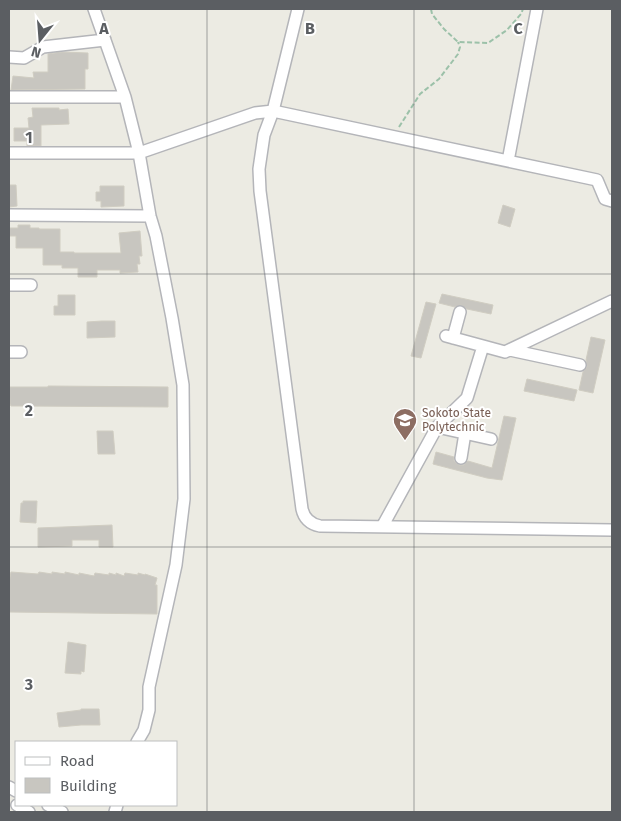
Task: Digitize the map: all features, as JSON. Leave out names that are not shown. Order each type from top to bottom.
[{"type":"street","points":[[94,9],[125,97],[140,153],[150,216],[156,236],[183,385],[184,499],[176,565],[149,687],[150,710],[144,730],[138,741]]},
{"type":"street","points":[[298,9],[273,111],[264,135],[259,169],[260,191],[303,513],[308,520],[320,526],[612,530]]},
{"type":"street","points":[[508,161],[537,9]]},
{"type":"street","points":[[9,57],[24,58],[43,47],[105,40]]},
{"type":"street","points":[[9,97],[125,97]]},
{"type":"street","points":[[9,153],[140,153],[255,113],[273,111],[597,180],[605,199],[612,201]]},
{"type":"street","points":[[9,215],[150,216]]},
{"type":"street","points":[[9,285],[31,285]]},
{"type":"street","points":[[460,312],[450,337],[505,352],[612,301]]},
{"type":"street","points":[[382,527],[437,427],[467,398],[483,346]]},
{"type":"street","points":[[510,350],[580,365]]},
{"type":"street","points":[[9,352],[21,352]]},
{"type":"street","points":[[437,427],[491,439]]},
{"type":"street","points":[[461,458],[465,433]]},
{"type":"street","points":[[18,806],[29,812]]},
{"type":"street","points":[[50,806],[62,812]]},
{"type":"path","points":[[396,137],[399,128],[420,94],[439,79],[458,54],[460,47],[458,42],[438,22],[431,9]]},
{"type":"path","points":[[458,42],[488,43],[507,30],[523,9]]},
{"type":"building","points":[[62,52],[88,53],[88,69],[85,69],[85,89],[11,90],[13,76],[34,78],[33,72],[48,72],[48,54]]},
{"type":"building","points":[[32,108],[68,109],[69,124],[41,125],[41,146],[27,146],[27,141],[14,141],[14,128],[29,128],[28,118],[33,117]]},
{"type":"building","points":[[9,185],[16,185],[17,206],[9,207]]},
{"type":"building","points":[[100,186],[124,186],[124,206],[101,207],[101,201],[96,201],[96,192],[100,192]]},
{"type":"building","points":[[503,205],[515,209],[510,227],[498,223]]},
{"type":"building","points":[[18,225],[30,225],[30,228],[39,229],[60,229],[60,252],[74,253],[121,253],[119,233],[140,231],[142,256],[139,256],[140,264],[137,264],[138,272],[120,273],[120,270],[97,270],[97,277],[78,277],[78,268],[62,268],[62,265],[43,265],[43,248],[16,248],[16,236],[9,236],[9,228],[18,228]]},
{"type":"building","points":[[442,294],[493,305],[491,314],[467,309],[461,305],[455,307],[439,303]]},
{"type":"building","points":[[58,295],[75,295],[75,315],[54,315],[54,306],[58,306]]},
{"type":"building","points":[[426,302],[436,304],[421,358],[411,356]]},
{"type":"building","points":[[115,321],[115,337],[87,338],[87,322]]},
{"type":"building","points":[[591,337],[605,340],[593,393],[579,390],[583,372],[587,367],[586,360]]},
{"type":"building","points":[[527,379],[577,390],[574,401],[524,391]]},
{"type":"building","points":[[9,387],[168,387],[168,407],[11,406]]},
{"type":"building","points":[[504,416],[516,418],[502,480],[433,464],[436,452],[454,457],[454,461],[459,465],[464,465],[468,461],[492,468]]},
{"type":"building","points":[[97,431],[113,431],[115,454],[98,454]]},
{"type":"building","points":[[23,501],[37,501],[36,523],[20,522],[21,503]]},
{"type":"building","points":[[112,525],[113,547],[99,547],[99,540],[72,540],[72,546],[38,547],[38,528]]},
{"type":"building","points":[[11,572],[52,574],[52,572],[65,574],[65,572],[94,576],[95,573],[116,575],[116,573],[124,576],[125,573],[145,574],[157,578],[155,585],[157,585],[157,614],[9,612]]},
{"type":"building","points":[[68,642],[86,645],[84,672],[81,671],[81,674],[65,673]]},
{"type":"building","points":[[81,709],[99,709],[100,725],[59,727],[57,713]]},
{"type":"place","name":"Sokoto State Polytechnic","points":[[405,441]]}]
